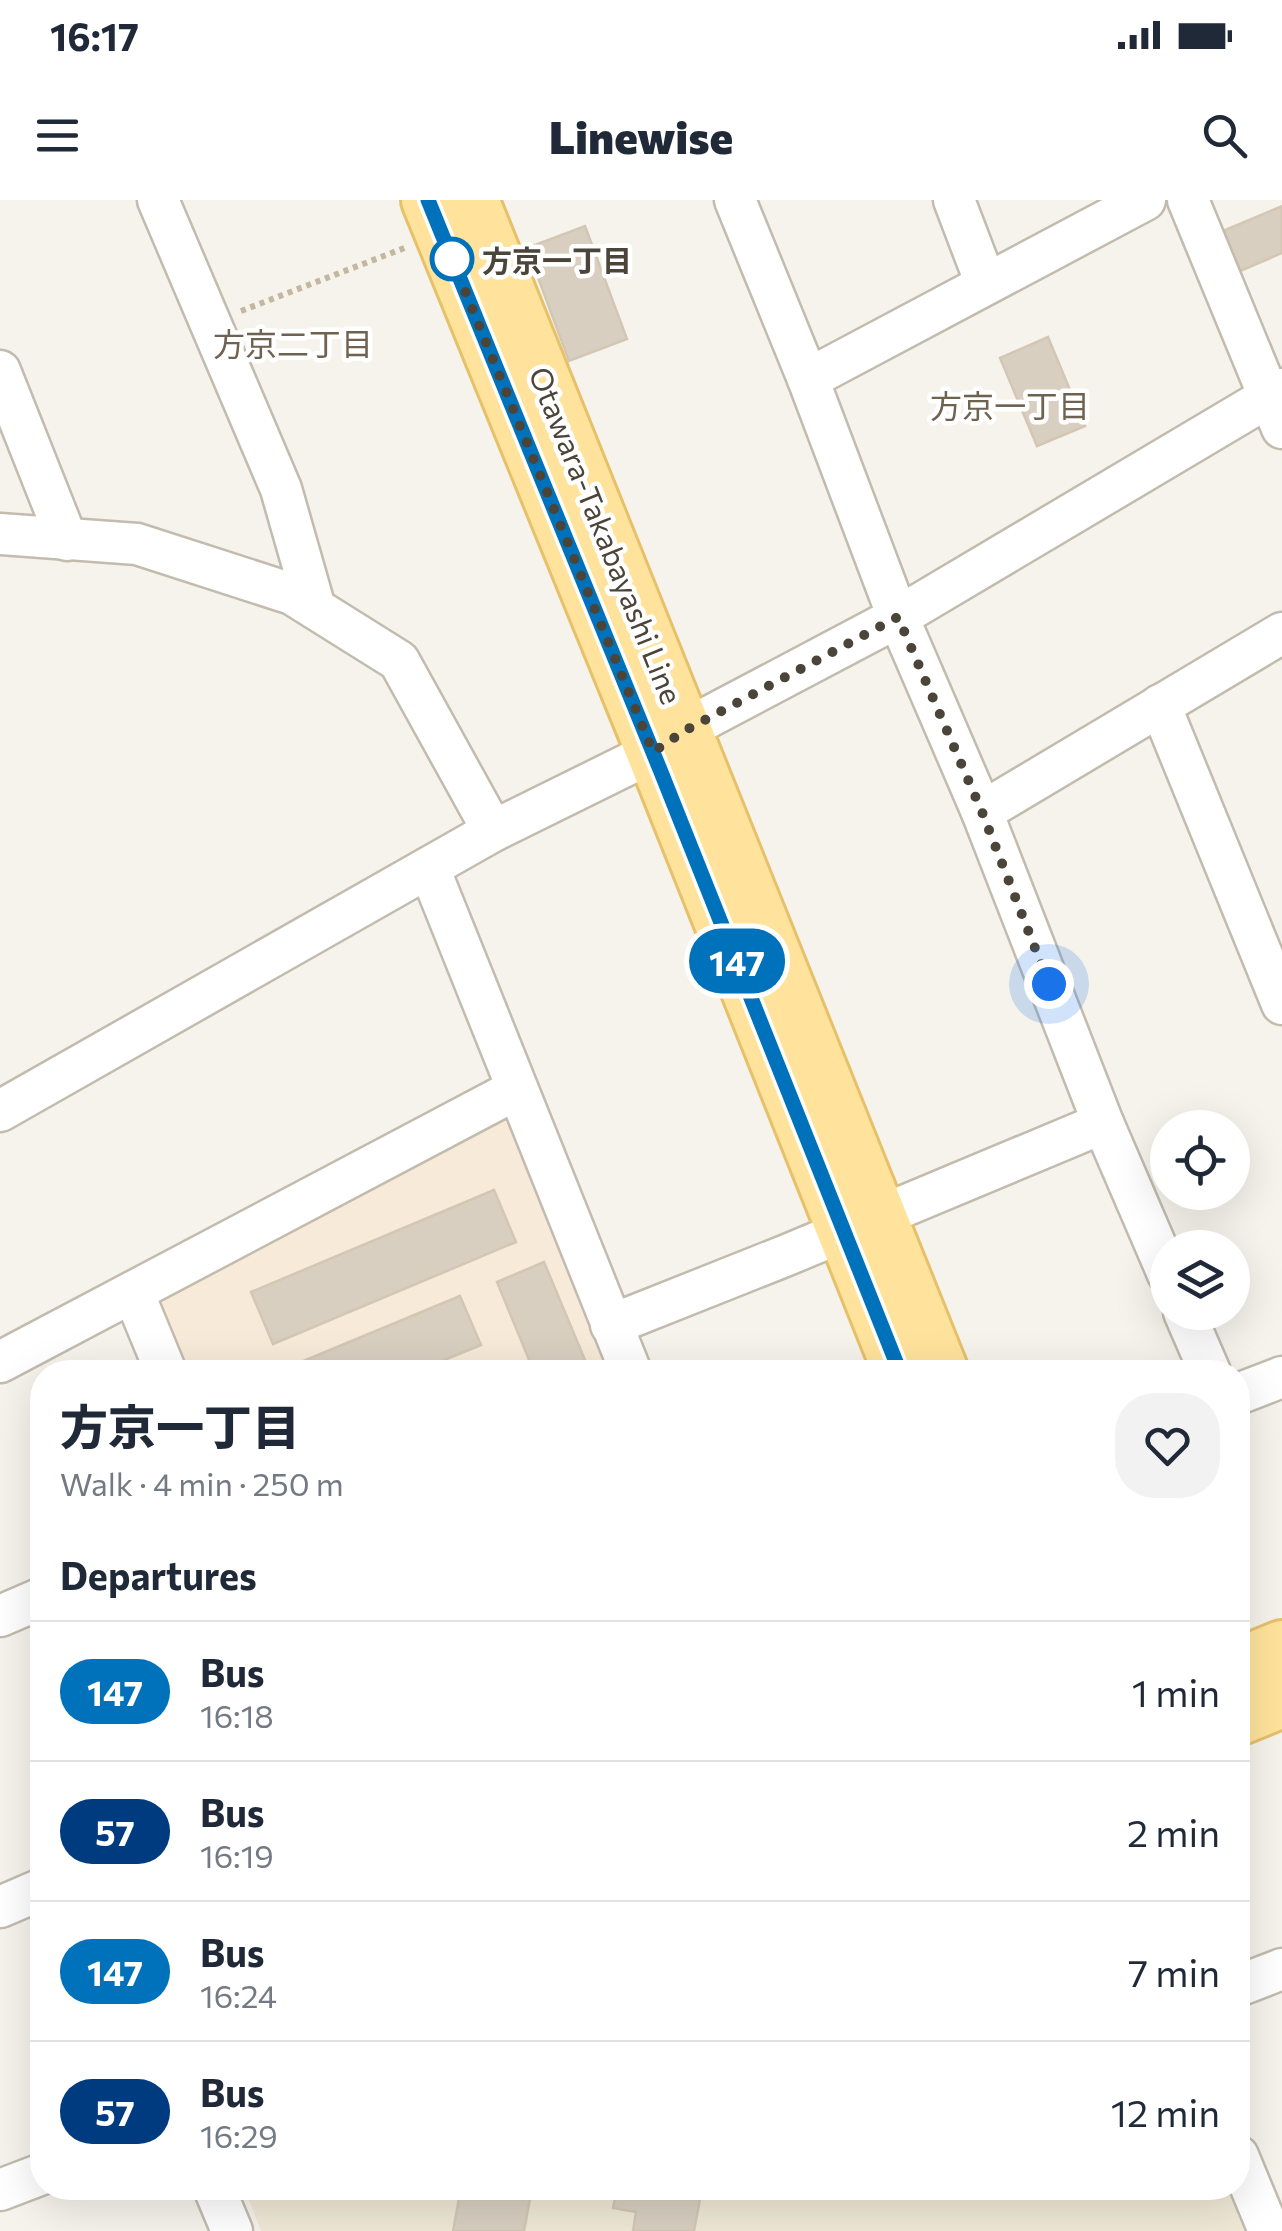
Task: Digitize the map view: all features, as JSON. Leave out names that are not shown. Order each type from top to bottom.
[{"type":"main road","name":"Otawara-Takabayashi Line","points":[[447,211],[670,741],[861,1224],[897,1360]]},
{"type":"main road","name":"Otawara-Takabayashi Line","points":[[861,1224],[935,1360]]},
{"type":"main road","points":[[1250,1660],[1282,1648]]},
{"type":"main road","points":[[1250,1715],[1282,1701]]},
{"type":"street","points":[[158,200],[281,489],[314,608]]},
{"type":"street","points":[[735,200],[898,617],[982,812],[1102,1123],[1150,1233]]},
{"type":"street","points":[[954,200],[986,284]]},
{"type":"street","points":[[808,379],[1146,200]]},
{"type":"street","points":[[0,1111],[492,831],[670,741],[1278,405],[1188,200]]},
{"type":"street","points":[[0,371],[67,540]]},
{"type":"street","points":[[0,534],[137,544],[292,594],[398,661],[492,831]]},
{"type":"street","points":[[982,812],[1282,633]]},
{"type":"street","points":[[1160,705],[1282,1004]]},
{"type":"street","points":[[429,868],[626,1360]]},
{"type":"street","points":[[0,1362],[517,1090]]},
{"type":"street","points":[[612,1324],[1102,1123]]},
{"type":"street","points":[[134,1292],[161,1360]]},
{"type":"street","points":[[1192,1330],[1205,1360]]},
{"type":"street","points":[[1250,1389],[1282,1377]]},
{"type":"street","points":[[0,1616],[30,1603]]},
{"type":"street","points":[[0,1907],[30,1894]]},
{"type":"street","points":[[1250,1981],[1282,1968]]},
{"type":"street","points":[[0,2190],[30,2179]]},
{"type":"street","points":[[1250,2185],[1269,2231]]},
{"type":"street","points":[[219,2200],[232,2231]]},
{"type":"path","points":[[212,323],[447,211]]},
{"type":"shaded area","points":[[507,1108],[604,1360],[173,1360],[151,1306]]},
{"type":"shaded area","points":[[249,2200],[1232,2200],[1245,2231],[261,2231]]},
{"type":"building","points":[[1282,206],[1282,253],[1240,271],[1223,231]]},
{"type":"building","points":[[585,226],[627,339],[569,361],[527,248]]},
{"type":"building","points":[[1048,337],[1085,426],[1037,446],[1000,358]]},
{"type":"building","points":[[494,1190],[516,1242],[273,1344],[251,1292]]},
{"type":"building","points":[[544,1262],[585,1360],[529,1360],[497,1282]]},
{"type":"building","points":[[460,1296],[481,1345],[444,1360],[306,1360]]},
{"type":"building","points":[[459,2200],[530,2200],[524,2231],[453,2231]]},
{"type":"building","points":[[615,2200],[700,2200],[694,2231],[633,2231],[636,2212],[613,2208]]},
{"type":"bus line","name":"147","points":[[428,200],[895,1360]]},
{"type":"place","name":"方京一丁目","points":[[452,259]]},
{"type":"district","name":"方京二丁目","points":[[293,343]]},
{"type":"district","name":"方京一丁目","points":[[1010,405]]},
{"type":"route","points":[[452,259],[653,752],[686,730],[898,617],[982,812],[1049,984]]}]
